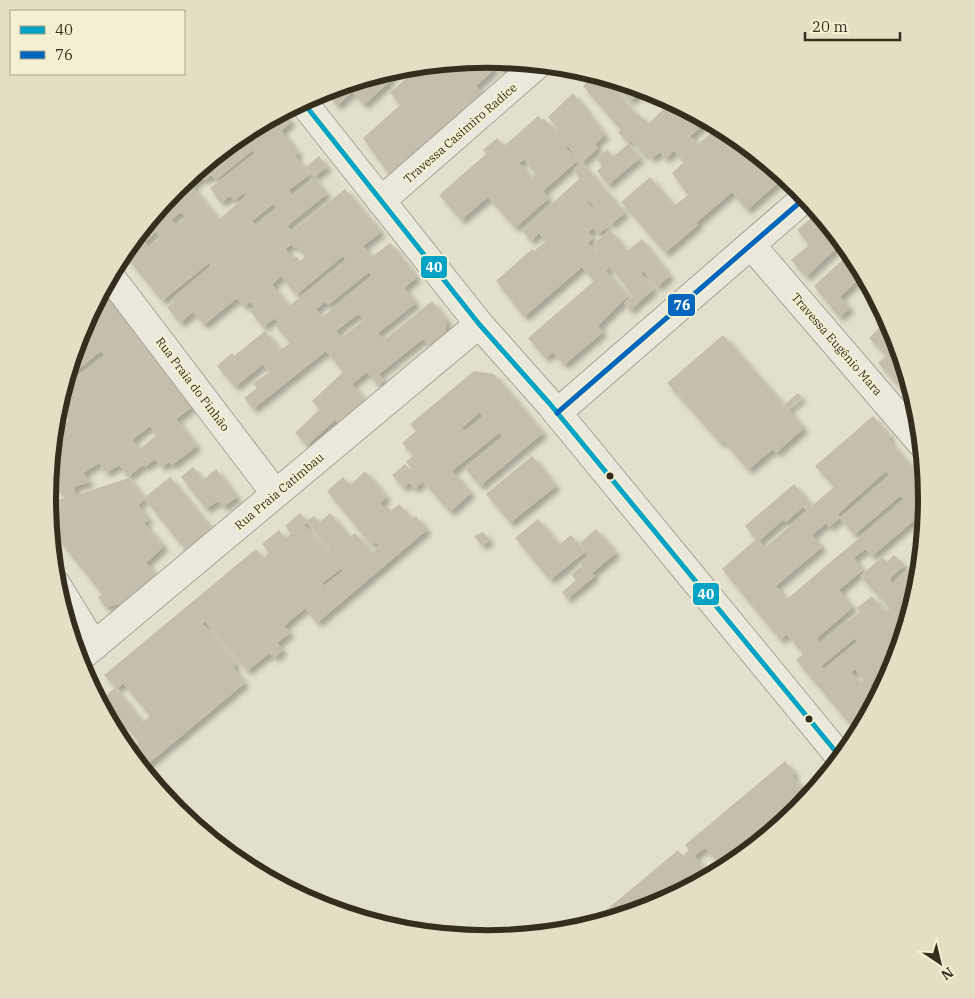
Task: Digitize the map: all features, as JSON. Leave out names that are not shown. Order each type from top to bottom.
[{"type":"street","name":"Travessa Casimiro Radice","points":[[381,201],[531,70]]},
{"type":"street","points":[[307,108],[479,324],[557,413],[837,753]]},
{"type":"street","points":[[557,413],[800,202]]},
{"type":"street","name":"Travessa Eugênio Mara","points":[[751,245],[913,434]]},
{"type":"street","name":"Rua Praia do Pinhão","points":[[115,282],[275,493]]},
{"type":"street","name":"Rua Praia Catimbau","points":[[86,653],[479,324]]},
{"type":"street","points":[[78,635],[86,653]]},
{"type":"building","points":[[499,68],[515,69],[518,72],[509,79]]},
{"type":"building","points":[[495,69],[476,86],[487,98],[453,120],[456,125],[394,175],[388,173],[363,138],[400,105],[390,93],[410,75],[414,77],[418,73],[431,71]]},
{"type":"building","points":[[389,79],[390,81],[364,105],[352,92],[337,106],[331,98],[376,82]]},
{"type":"building","points":[[590,80],[611,86],[637,116],[639,114],[648,124],[666,107],[678,112],[702,126],[690,136],[698,144],[713,132],[750,157],[779,182],[747,210],[732,192],[696,223],[698,225],[665,253],[621,202],[650,177],[674,206],[688,195],[672,173],[684,162],[674,151],[665,159],[660,152],[651,159],[646,152],[644,155],[631,140],[628,143],[618,132],[621,130],[583,86]]},
{"type":"building","points":[[619,89],[637,95],[630,101]]},
{"type":"building","points":[[573,93],[605,135],[595,144],[598,148],[582,163],[625,213],[610,225],[589,201],[587,202],[607,227],[598,234],[593,228],[588,232],[593,238],[588,243],[609,268],[606,271],[628,296],[598,326],[603,332],[564,365],[553,352],[545,358],[528,338],[594,281],[582,267],[524,317],[496,281],[532,249],[534,251],[546,241],[539,233],[531,241],[522,231],[580,178],[573,170],[581,162],[568,146],[566,148],[577,161],[543,191],[549,198],[515,228],[488,197],[461,220],[439,195],[486,154],[483,150],[497,138],[504,146],[538,116],[542,120],[544,119],[556,132],[559,130],[548,117]],"holes":[[[524,159],[536,174],[532,178],[519,163]]]},
{"type":"building","points":[[287,117],[291,122],[281,131],[299,153],[295,156],[310,174],[289,190],[293,195],[314,178],[327,194],[287,226],[292,231],[345,189],[381,232],[363,246],[372,257],[390,243],[417,277],[404,288],[416,303],[378,333],[384,340],[432,301],[447,320],[445,332],[429,346],[423,339],[379,374],[384,381],[378,385],[367,372],[352,384],[365,400],[338,423],[335,420],[307,445],[295,433],[320,409],[312,401],[343,372],[326,351],[253,409],[244,398],[257,388],[253,384],[269,372],[263,364],[235,387],[217,366],[232,353],[234,356],[265,331],[280,350],[290,343],[275,325],[278,322],[275,318],[263,327],[250,311],[255,307],[250,302],[244,307],[237,298],[204,325],[193,312],[180,323],[167,307],[175,301],[173,298],[177,294],[211,266],[209,263],[162,301],[129,259],[163,215],[183,194],[203,175],[248,140]],"holes":[[[253,150],[255,153],[210,188],[221,203],[230,196],[234,200],[244,193],[246,196],[219,219],[192,186],[203,177],[205,180],[211,175],[216,180]],[[273,204],[277,208],[256,225],[252,221]],[[181,212],[186,217],[176,225],[171,220]],[[156,232],[160,238],[149,247],[145,242]],[[292,244],[294,248],[297,246],[305,257],[300,261],[296,256],[293,259],[285,249]],[[343,256],[346,260],[289,306],[272,285],[281,276],[296,295]],[[369,272],[372,276],[322,317],[316,309],[325,302],[328,305]],[[358,314],[364,320],[341,338],[336,331]]]},
{"type":"building","points":[[628,144],[640,158],[608,185],[597,171],[602,166],[597,159],[607,149],[613,157]]},
{"type":"building","points":[[319,156],[327,167],[314,177],[306,167]]},
{"type":"building","points":[[813,216],[838,247],[806,277],[791,260],[809,245],[797,230]]},
{"type":"building","points":[[610,230],[627,251],[642,239],[670,276],[657,287],[644,271],[641,273],[654,289],[630,310],[624,303],[633,296],[593,244]]},
{"type":"building","points":[[845,258],[859,279],[840,297],[850,308],[839,317],[814,286]]},
{"type":"building","points":[[108,294],[192,407],[176,419],[197,446],[172,465],[169,462],[161,467],[155,459],[145,467],[143,465],[128,477],[119,465],[106,473],[99,463],[83,473],[90,482],[74,487],[76,495],[129,478],[144,498],[170,477],[211,528],[185,550],[145,499],[138,505],[149,519],[144,523],[164,546],[146,563],[156,574],[120,604],[105,607],[98,597],[102,594],[58,539],[56,501],[65,498],[56,488],[57,471],[63,424],[69,420],[65,415],[73,379],[105,356],[101,351],[76,371],[89,334]],"holes":[[[150,426],[156,435],[140,449],[132,440]]]},
{"type":"building","points":[[879,319],[896,360],[904,388],[902,390],[878,363],[886,356],[869,338],[880,327],[876,322]]},
{"type":"building","points":[[723,335],[784,405],[798,393],[802,397],[788,409],[804,428],[776,453],[773,449],[748,470],[723,441],[720,443],[667,383]]},
{"type":"building","points":[[474,371],[494,374],[543,433],[480,486],[465,468],[503,437],[499,433],[452,471],[471,493],[450,512],[406,462],[413,456],[402,443],[416,431],[410,424]],"holes":[[[480,412],[483,417],[465,431],[462,428]]]},
{"type":"building","points":[[873,416],[891,437],[888,439],[918,475],[918,519],[917,518],[872,556],[865,549],[854,558],[863,570],[839,590],[853,607],[817,638],[820,643],[849,621],[860,612],[857,608],[872,596],[886,612],[890,608],[860,576],[882,557],[887,562],[894,555],[905,565],[892,576],[890,580],[893,583],[913,566],[904,611],[896,638],[880,676],[869,685],[874,691],[866,697],[869,701],[853,728],[796,660],[803,654],[787,634],[780,640],[722,569],[756,539],[745,526],[794,484],[812,506],[834,487],[815,466]],"holes":[[[886,471],[890,476],[841,517],[838,514]],[[900,496],[904,500],[787,599],[776,586],[822,547],[812,535],[826,523],[829,527],[840,518],[854,535]],[[803,507],[807,511],[765,548],[759,541],[783,520],[786,522]],[[855,638],[857,642],[824,669],[821,666]],[[855,669],[864,680],[860,683],[851,672]]]},
{"type":"building","points":[[532,456],[556,486],[510,523],[486,494]]},
{"type":"building","points":[[405,464],[422,482],[415,489],[409,483],[403,488],[392,475]]},
{"type":"building","points":[[193,467],[203,480],[216,469],[237,497],[223,507],[218,501],[206,509],[181,477]]},
{"type":"building","points":[[365,471],[387,497],[380,503],[384,508],[387,506],[391,511],[399,504],[412,519],[416,516],[427,530],[317,623],[305,608],[284,626],[290,633],[277,643],[283,650],[274,658],[270,653],[247,671],[205,621],[203,624],[236,664],[233,667],[245,683],[147,765],[134,746],[139,742],[123,723],[120,725],[104,697],[115,688],[143,722],[150,716],[123,683],[117,689],[104,675],[256,549],[264,558],[269,553],[262,544],[279,530],[285,538],[291,534],[285,526],[300,513],[307,521],[314,516],[320,522],[330,513],[349,537],[355,533],[372,553],[380,547],[376,542],[371,545],[327,491],[343,477],[350,485]],"holes":[[[307,522],[330,550],[327,552],[304,525]],[[341,569],[343,571],[324,586],[322,583]]]},
{"type":"building","points":[[538,519],[559,545],[571,535],[585,552],[550,580],[515,538]]},
{"type":"building","points":[[596,529],[616,553],[592,573],[595,576],[567,599],[562,592],[576,580],[571,575],[582,566],[579,563],[590,555],[580,543]]},
{"type":"building","points":[[483,532],[490,540],[482,546],[474,536]]},
{"type":"building","points":[[785,761],[795,773],[792,776],[804,791],[772,823],[727,858],[719,863],[705,848],[694,856],[706,870],[653,897],[599,916],[678,850],[683,856],[689,850],[685,845]]},
{"type":"transit line","name":"40","points":[[307,108],[479,324],[550,404],[837,753]]},
{"type":"transit line","name":"76","points":[[557,413],[800,202]]}]
